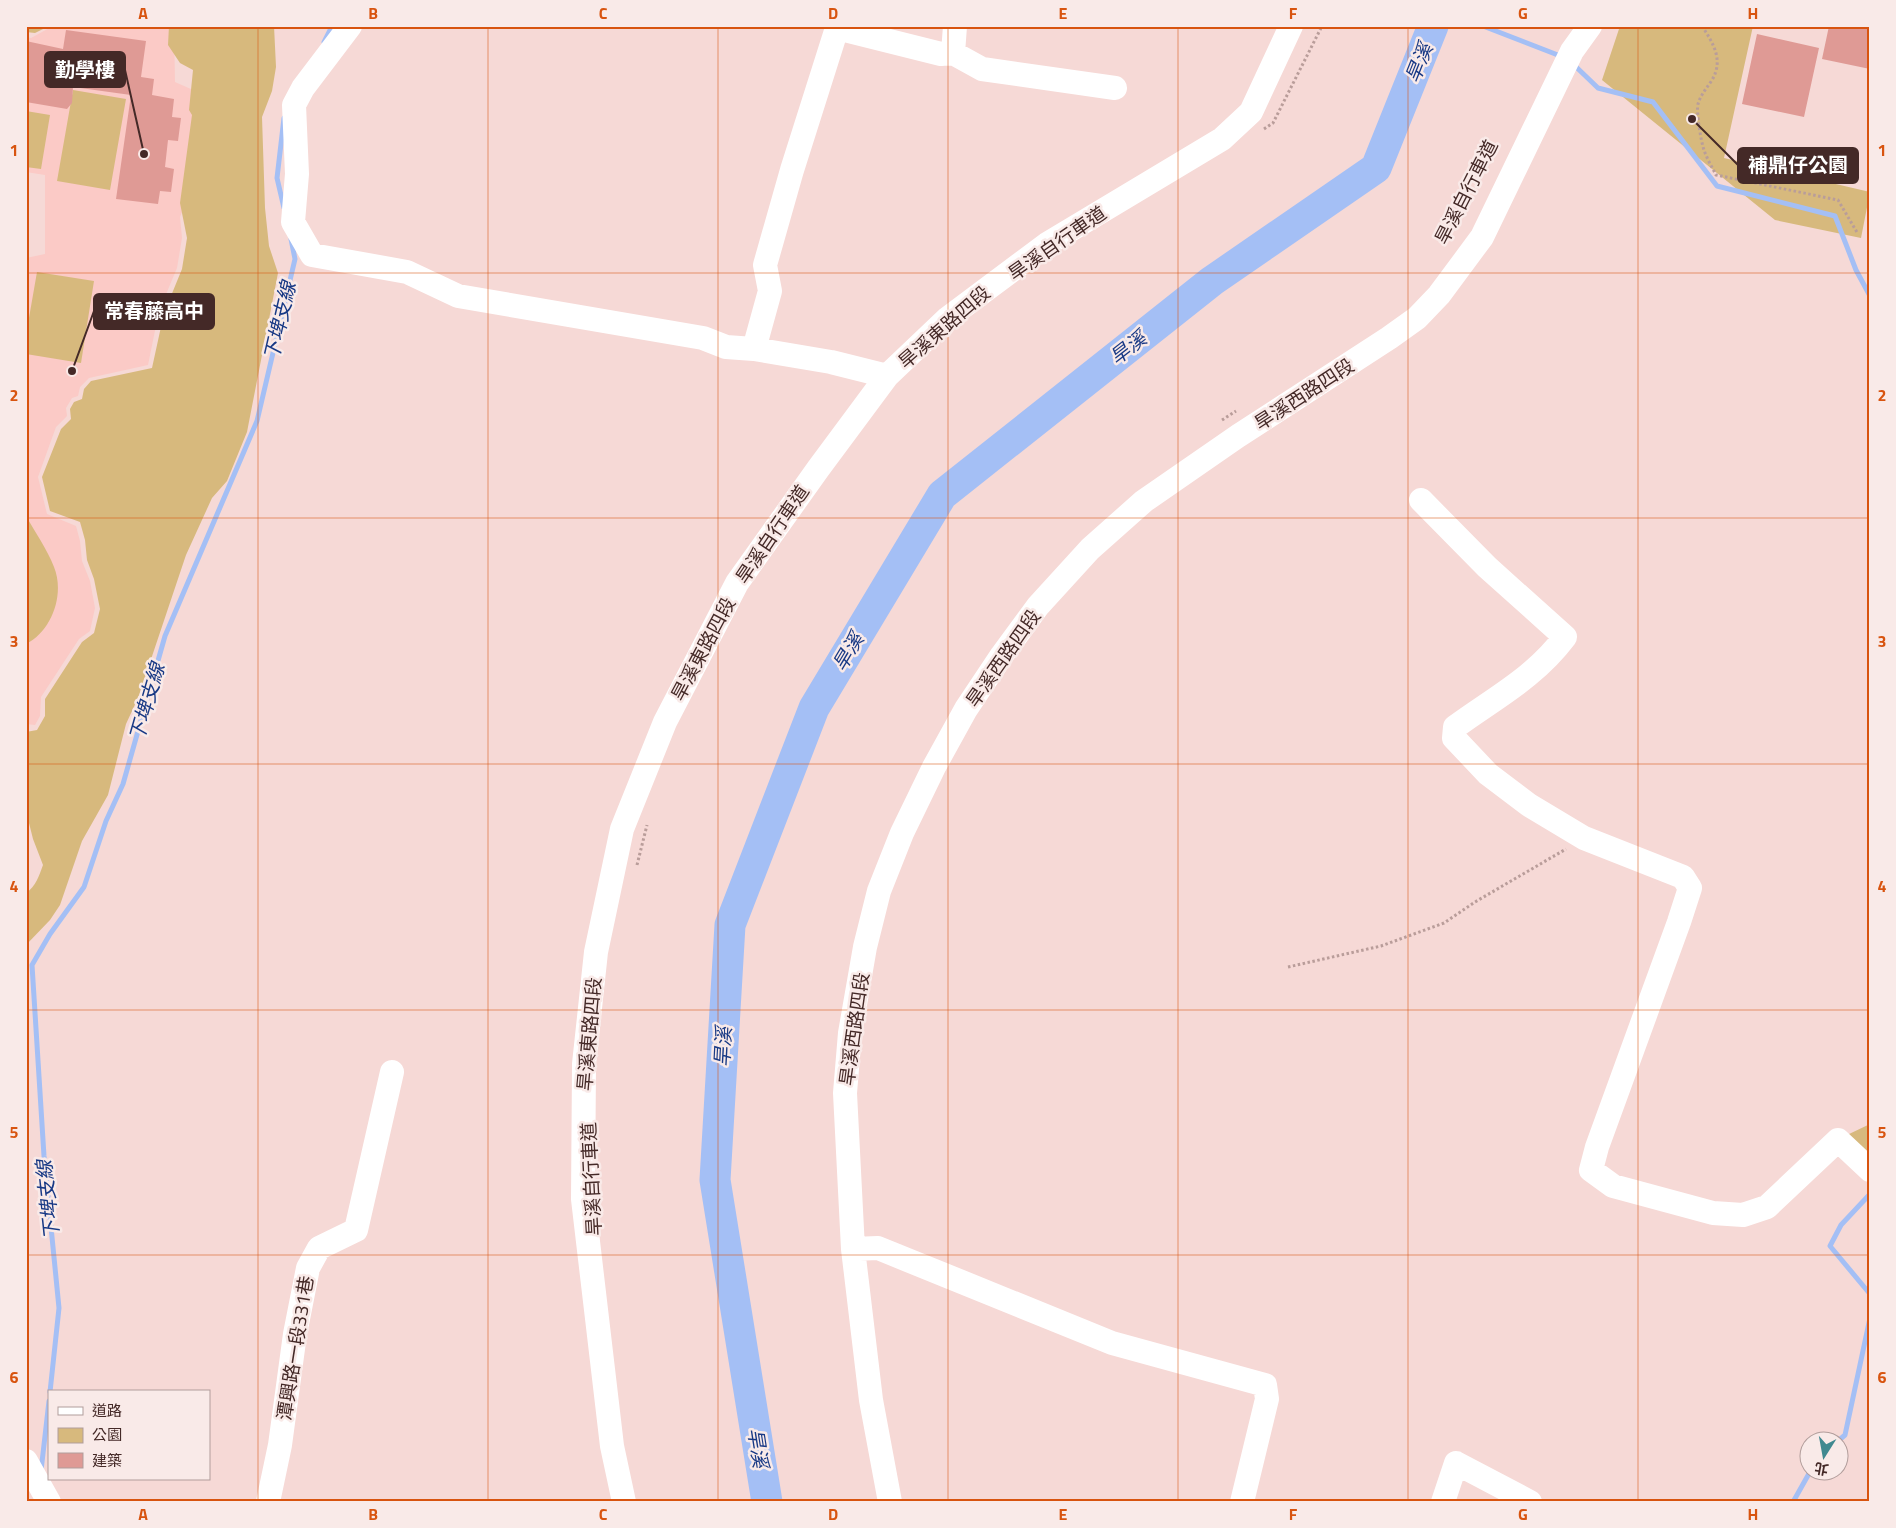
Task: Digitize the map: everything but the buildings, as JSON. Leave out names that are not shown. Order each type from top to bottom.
[{"type":"street","points":[[350,26],[303,88],[294,105],[297,174],[293,222],[312,255],[407,272],[458,296],[702,338],[726,347],[754,349],[831,362],[887,376]]},
{"type":"street","points":[[953,53],[955,26]]},
{"type":"street","name":"旱溪東路四段","points":[[624,1502],[612,1446],[583,1199],[584,1064],[596,952],[622,829],[665,722],[737,583],[887,376],[948,318],[1047,244],[1222,139],[1251,112],[1291,26]]},
{"type":"street","name":"旱溪西路四段","points":[[890,1502],[871,1400],[853,1249],[844,1093],[850,1033],[865,947],[879,891],[902,833],[934,767],[966,709],[1038,606],[1090,549],[1144,501],[1238,436],[1417,318],[1439,295],[1482,237],[1569,59],[1590,26]]},
{"type":"street","points":[[754,349],[770,291],[766,264],[792,170],[837,28],[941,54],[953,53],[982,69],[1115,88]]},
{"type":"street","points":[[1421,500],[1488,567],[1565,637],[1550,656],[1520,683],[1455,727],[1454,738],[1494,779],[1529,805],[1584,838],[1683,877],[1690,888],[1680,922],[1600,1138],[1590,1170],[1612,1186],[1712,1213],[1743,1215],[1767,1207],[1838,1140],[1870,1170]]},
{"type":"street","name":"潭興路一段331巷","points":[[268,1502],[280,1445],[295,1334],[308,1268],[319,1248],[356,1230],[392,1072]]},
{"type":"street","points":[[853,1249],[878,1248],[1112,1343],[1265,1386],[1267,1399],[1242,1502]]},
{"type":"street","points":[[26,1461],[49,1502]]},
{"type":"street","points":[[1443,1502],[1456,1463],[1530,1502]]},
{"type":"path","points":[[1259,133],[1274,123],[1322,26]]},
{"type":"path","points":[[1702,26],[1718,54],[1718,65],[1713,78],[1703,92],[1698,106],[1703,150],[1716,175],[1838,200],[1858,234]]},
{"type":"path","points":[[1220,422],[1236,411]]},
{"type":"path","points":[[636,867],[649,819]]},
{"type":"path","points":[[1288,967],[1381,946],[1444,923],[1475,902],[1584,838]]},
{"type":"shaded area","points":[[53,26],[174,26],[175,82],[200,93],[186,202],[180,217],[182,238],[177,268],[159,311],[148,365],[89,378],[80,387],[78,396],[72,398],[66,408],[67,416],[56,427],[38,477],[47,514],[76,526],[82,561],[90,581],[95,608],[90,631],[79,639],[41,697],[40,716],[35,725],[26,724],[26,258],[45,254],[45,175],[26,172],[26,37],[31,38]]},
{"type":"green space","points":[[26,26],[49,26],[35,33],[26,32]]},
{"type":"green space","points":[[169,26],[274,26],[276,67],[272,91],[262,117],[265,208],[269,246],[278,273],[247,432],[227,481],[212,498],[186,555],[138,698],[126,724],[108,795],[82,841],[60,905],[50,920],[26,945],[26,893],[35,884],[43,865],[33,839],[26,811],[26,732],[37,730],[45,716],[45,699],[82,642],[94,633],[100,609],[94,579],[87,560],[85,540],[80,522],[50,511],[42,477],[61,429],[71,419],[70,409],[74,402],[82,399],[84,389],[91,381],[152,368],[164,313],[182,269],[187,238],[180,203],[192,115],[189,110],[193,70],[180,63],[168,45]]},
{"type":"green space","points":[[1620,26],[1753,26],[1724,158],[1870,192],[1861,238],[1775,220],[1602,80]]},
{"type":"green space","points":[[73,90],[126,99],[110,190],[57,181]]},
{"type":"green space","points":[[26,111],[50,115],[41,169],[26,167]]},
{"type":"green space","points":[[37,272],[94,281],[81,363],[26,354],[26,335]]},
{"type":"green space","points":[[26,516],[51,560],[57,578],[58,589],[54,611],[49,621],[35,638],[26,644]]},
{"type":"green space","points":[[1870,1124],[1870,1157],[1847,1135]]},
{"type":"waterway","name":"下埤支線","points":[[324,42],[332,26]]},
{"type":"waterway","name":"旱溪","points":[[767,1502],[715,1180],[730,925],[814,708],[942,495],[1212,281],[1376,168],[1433,26]]},
{"type":"waterway","points":[[1483,26],[1563,57]]},
{"type":"waterway","points":[[1572,63],[1598,88],[1653,102],[1717,186],[1835,216],[1856,270],[1870,296]]},
{"type":"waterway","name":"下埤支線","points":[[284,118],[277,178],[284,208]]},
{"type":"waterway","name":"下埤支線","points":[[50,1390],[59,1308],[44,1156],[32,965],[50,934],[84,887],[106,821],[123,784],[165,636],[257,421],[295,259],[291,239]]},
{"type":"waterway","points":[[1870,1194],[1841,1225],[1830,1246],[1870,1294]]},
{"type":"waterway","points":[[1846,1430],[1870,1318]]},
{"type":"waterway","name":"下埤支線","points":[[41,1471],[48,1410]]},
{"type":"waterway","points":[[1793,1502],[1805,1480]]},
{"type":"place","name":"補鼎仔公園","points":[[1692,119]]},
{"type":"place","name":"勤學樓","points":[[144,154]]},
{"type":"place","name":"常春藤高中","points":[[72,371]]}]
